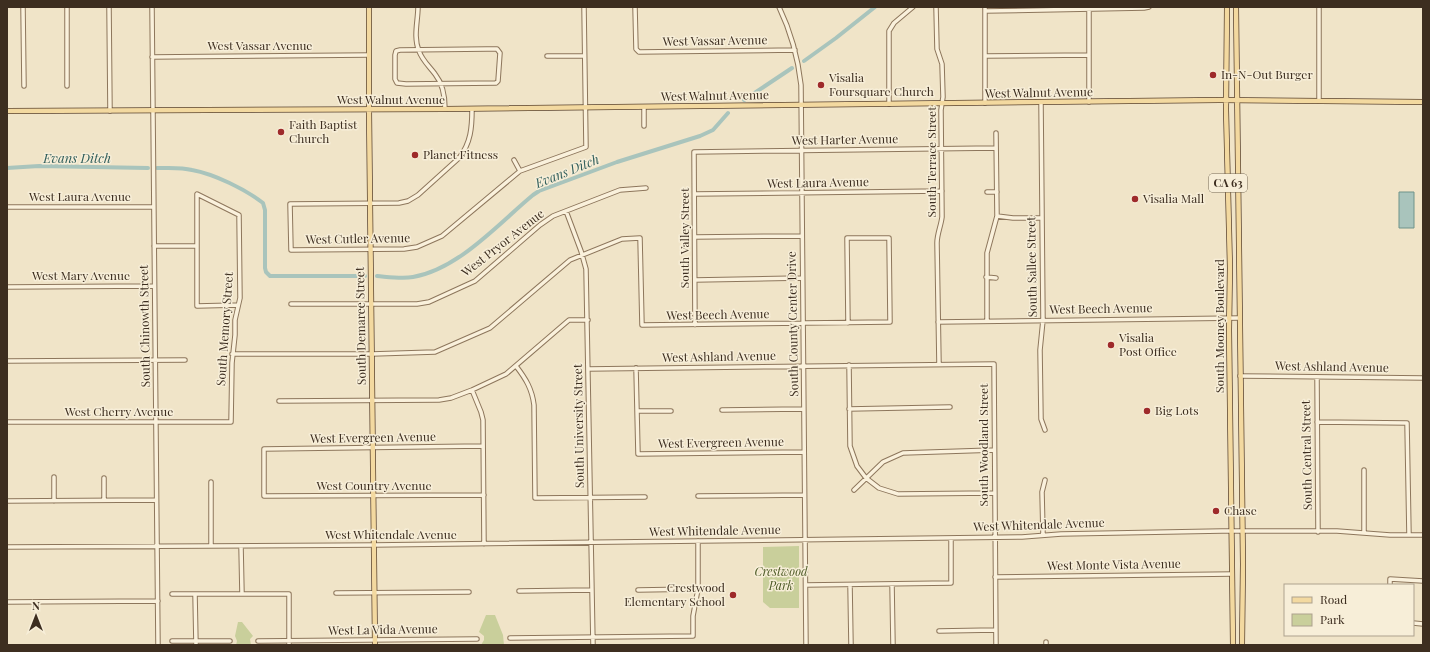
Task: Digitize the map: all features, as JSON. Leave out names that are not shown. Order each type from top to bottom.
[{"type":"main road","name":"South Demaree Street","points":[[369,7],[375,642]]},
{"type":"main road","name":"South Mooney Boulevard","points":[[1227,7],[1226,100],[1230,266],[1229,318],[1233,645]]},
{"type":"main road","name":"South Mooney Boulevard","points":[[1236,7],[1242,645]]},
{"type":"main road","name":"West Walnut Avenue","points":[[7,111],[446,110],[1226,100],[1423,102]]},
{"type":"street","points":[[23,7],[24,86]]},
{"type":"street","points":[[66,7],[67,86]]},
{"type":"street","points":[[109,7],[110,111]]},
{"type":"street","name":"South Chinowth Street","points":[[152,7],[158,645]]},
{"type":"street","points":[[418,7],[416,26],[418,50],[441,84],[446,110]]},
{"type":"street","points":[[584,7],[585,108]]},
{"type":"street","name":"West Vassar Avenue","points":[[635,7],[637,51],[795,50]]},
{"type":"street","name":"South County Center Drive","points":[[779,7],[785,19],[795,50],[799,68],[801,105],[806,645]]},
{"type":"street","points":[[889,104],[890,28],[913,7]]},
{"type":"street","name":"South Terrace Street","points":[[936,7],[937,49],[942,64],[942,217],[937,236],[939,364]]},
{"type":"street","points":[[985,103],[985,9],[1089,9],[1149,7]]},
{"type":"street","points":[[1319,7],[1319,101]]},
{"type":"street","points":[[1089,9],[1089,102]]},
{"type":"street","points":[[497,49],[500,53],[498,81],[496,83],[397,83],[395,77],[396,51],[418,50],[497,49]]},
{"type":"street","name":"West Vassar Avenue","points":[[152,57],[369,55]]},
{"type":"street","points":[[985,56],[1089,55]]},
{"type":"street","points":[[547,56],[584,56]]},
{"type":"street","name":"South Sallee Street","points":[[1041,103],[1043,320],[1040,354],[1041,419],[1045,430]]},
{"type":"street","points":[[644,107],[644,126]]},
{"type":"street","name":"West Cutler Avenue","points":[[370,204],[290,204],[291,250],[404,249],[417,247],[431,242],[452,229],[520,171],[586,147],[585,108]]},
{"type":"street","points":[[370,204],[391,204],[408,201],[418,195],[459,158],[464,152],[469,140],[472,128],[472,109]]},
{"type":"street","points":[[987,321],[987,253],[997,216],[996,133]]},
{"type":"street","name":"West Harter Avenue","points":[[694,152],[996,148]]},
{"type":"street","name":"South Valley Street","points":[[694,152],[695,325]]},
{"type":"street","points":[[514,160],[520,171]]},
{"type":"street","name":"West Pryor Avenue","points":[[291,304],[429,302],[465,286],[482,276],[540,225],[553,216],[620,190],[646,188]]},
{"type":"street","name":"West Laura Avenue","points":[[695,194],[942,191]]},
{"type":"street","points":[[987,192],[997,192]]},
{"type":"street","name":"South Memory Street","points":[[196,246],[197,194],[239,215],[240,298],[235,320],[235,335],[232,354],[231,422]]},
{"type":"street","name":"West Laura Avenue","points":[[7,207],[153,207]]},
{"type":"street","name":"South University Street","points":[[566,211],[586,269],[593,645]]},
{"type":"street","points":[[997,216],[1013,218],[1042,218]]},
{"type":"street","points":[[695,237],[802,236]]},
{"type":"street","name":"West Beech Avenue","points":[[582,255],[622,239],[640,238],[642,325],[695,325],[848,323],[890,322],[888,238],[847,238],[848,323]]},
{"type":"street","points":[[154,246],[196,246],[198,306],[238,306]]},
{"type":"street","points":[[232,354],[372,354],[434,352],[485,331],[565,263],[582,255]]},
{"type":"street","points":[[986,277],[996,278]]},
{"type":"street","points":[[695,280],[802,278]]},
{"type":"street","name":"West Mary Avenue","points":[[7,287],[154,286]]},
{"type":"street","name":"West Beech Avenue","points":[[938,322],[1239,318]]},
{"type":"street","points":[[279,401],[445,399],[472,390],[500,378],[569,320],[588,320]]},
{"type":"street","points":[[7,361],[185,360]]},
{"type":"street","name":"West Ashland Avenue","points":[[588,369],[994,364]]},
{"type":"street","name":"South Woodland Street","points":[[994,364],[996,645]]},
{"type":"street","points":[[516,366],[526,379],[533,394],[536,498],[644,497]]},
{"type":"street","points":[[849,366],[850,446],[857,466],[866,478],[879,488],[898,494],[994,493]]},
{"type":"street","points":[[636,368],[637,411],[671,410]]},
{"type":"street","name":"West Ashland Avenue","points":[[1240,376],[1423,378]]},
{"type":"street","name":"South Central Street","points":[[1317,377],[1318,532]]},
{"type":"street","points":[[472,390],[481,412],[483,446],[484,544]]},
{"type":"street","points":[[849,409],[950,407]]},
{"type":"street","points":[[722,410],[803,408]]},
{"type":"street","name":"West Evergreen Avenue","points":[[637,411],[638,454],[804,452]]},
{"type":"street","name":"West Cherry Avenue","points":[[7,422],[231,422]]},
{"type":"street","points":[[1317,422],[1407,423],[1408,535]]},
{"type":"street","name":"West Evergreen Avenue","points":[[264,496],[264,448],[483,446]]},
{"type":"street","points":[[854,490],[884,462],[903,453],[994,450]]},
{"type":"street","points":[[1364,470],[1364,533]]},
{"type":"street","points":[[54,477],[54,501]]},
{"type":"street","points":[[104,478],[104,500]]},
{"type":"street","points":[[1043,534],[1042,492],[1045,480]]},
{"type":"street","points":[[211,482],[211,546]]},
{"type":"street","name":"West Country Avenue","points":[[264,496],[484,495]]},
{"type":"street","points":[[698,496],[804,495]]},
{"type":"street","points":[[7,501],[156,500]]},
{"type":"street","name":"West Whitendale Avenue","points":[[7,547],[374,545],[805,540],[1022,537],[1043,534],[1232,531],[1337,531],[1423,535]]},
{"type":"street","points":[[806,585],[951,583],[951,538]]},
{"type":"street","points":[[510,638],[693,636],[693,616],[698,589],[698,541]]},
{"type":"street","points":[[241,546],[242,594]]},
{"type":"street","name":"West Monte Vista Avenue","points":[[996,576],[1232,574]]},
{"type":"street","points":[[1390,584],[1390,579],[1423,581]]},
{"type":"street","points":[[892,584],[893,645]]},
{"type":"street","points":[[850,585],[851,645]]},
{"type":"street","points":[[638,590],[698,589]]},
{"type":"street","points":[[519,591],[592,590]]},
{"type":"street","points":[[336,593],[469,592]]},
{"type":"street","points":[[172,594],[289,594],[289,643]]},
{"type":"street","points":[[195,594],[196,643]]},
{"type":"street","points":[[7,602],[158,601]]},
{"type":"street","points":[[939,631],[996,630]]},
{"type":"street","name":"West La Vida Avenue","points":[[258,641],[289,643],[459,641],[477,639]]},
{"type":"street","points":[[172,641],[196,643],[230,641]]},
{"type":"green space","name":"Crestwood Park","points":[[799,546],[799,608],[770,608],[763,602],[763,547]]},
{"type":"green space","points":[[486,615],[495,615],[503,635],[504,645],[481,645],[484,640],[484,636],[479,632]]},
{"type":"green space","points":[[238,622],[242,622],[253,636],[250,639],[251,645],[236,645],[237,641],[235,636]]},
{"type":"water","points":[[1399,192],[1414,192],[1414,228],[1399,228]]},
{"type":"waterway","name":"Evans Ditch","points":[[804,61],[875,7]]},
{"type":"waterway","name":"Evans Ditch","points":[[744,100],[792,68]]},
{"type":"waterway","name":"Evans Ditch","points":[[377,276],[409,278],[430,272],[446,265],[478,244],[539,191],[617,162],[700,136],[713,130],[728,113]]},
{"type":"waterway","name":"Evans Ditch","points":[[7,168],[39,166],[148,168]]},
{"type":"waterway","name":"Evans Ditch","points":[[157,168],[184,168],[201,172],[238,187],[263,203],[265,210],[265,268],[266,272],[270,276],[365,276]]},
{"type":"place","name":"In-N-Out Burger","points":[[1213,75]]},
{"type":"place","name":"Visalia Foursquare Church","points":[[821,85]]},
{"type":"place","name":"Faith Baptist Church","points":[[281,132]]},
{"type":"place","name":"Planet Fitness","points":[[415,155]]},
{"type":"place","name":"Visalia Mall","points":[[1135,199]]},
{"type":"place","name":"Visalia Post Office","points":[[1111,345]]},
{"type":"place","name":"Big Lots","points":[[1147,411]]},
{"type":"place","name":"Chase","points":[[1216,511]]},
{"type":"place","name":"Crestwood Elementary School","points":[[733,595]]}]
